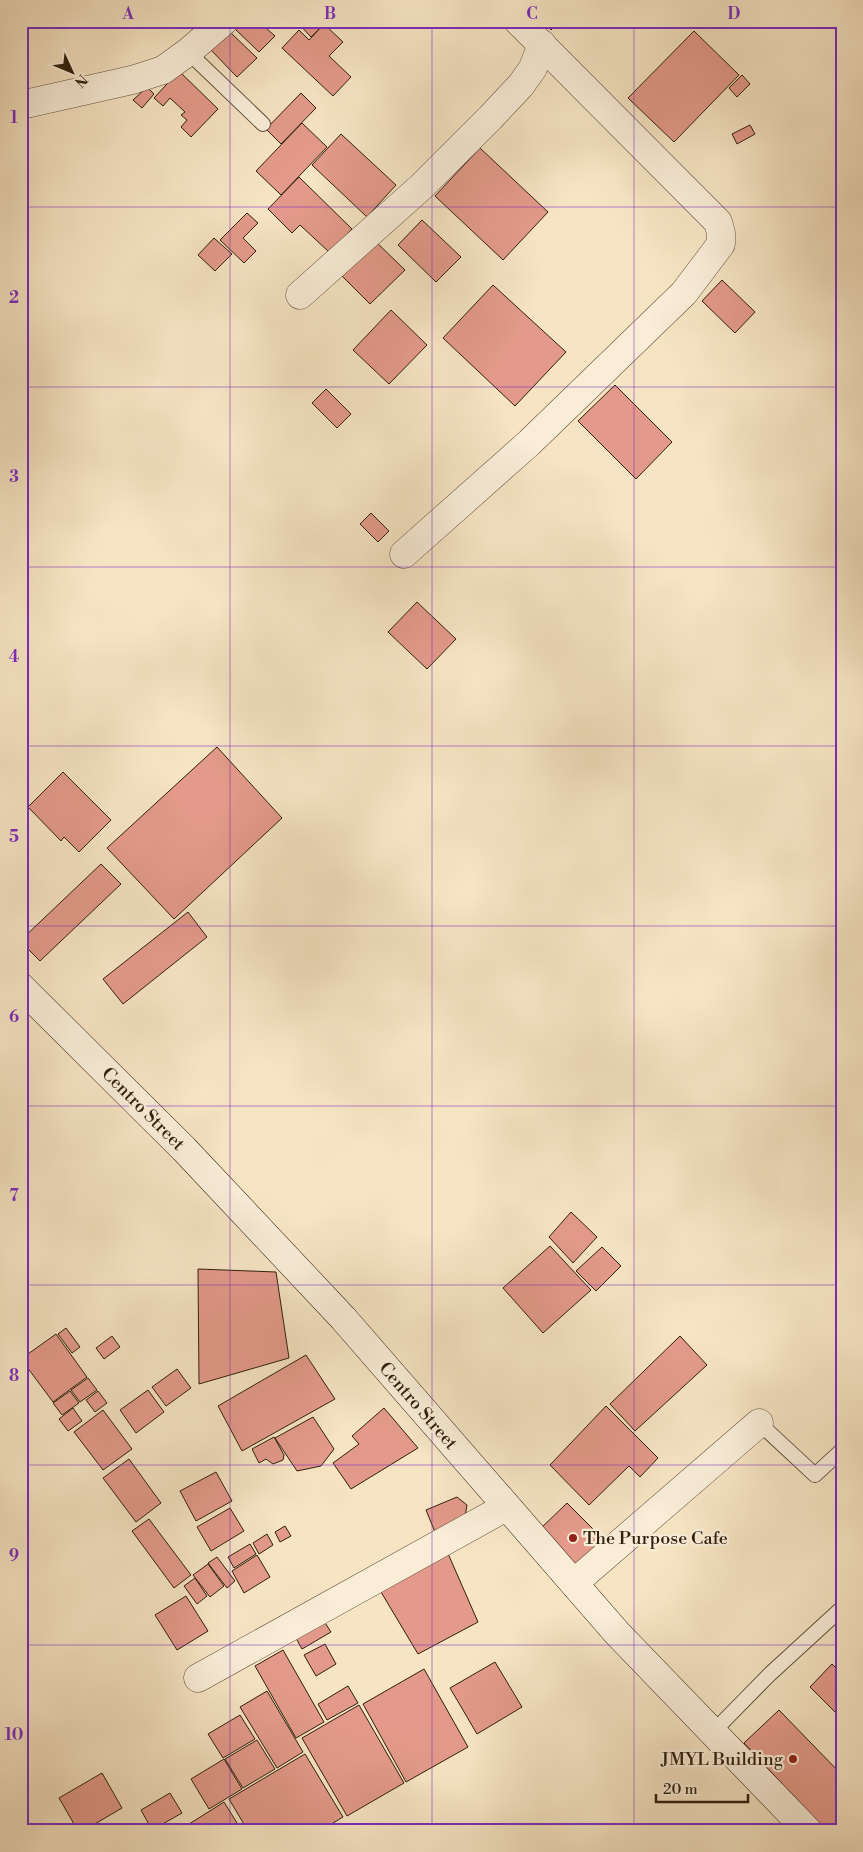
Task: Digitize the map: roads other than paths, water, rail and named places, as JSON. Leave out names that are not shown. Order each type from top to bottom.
[{"type":"street","points":[[21,105],[132,80],[163,70],[188,52],[224,21]]},
{"type":"street","points":[[404,554],[529,443],[684,292],[720,244],[721,233],[718,222],[518,21]]},
{"type":"street","points":[[300,294],[420,187],[522,85],[534,68],[542,44]]},
{"type":"street","name":"Centro Street","points":[[21,987],[184,1149],[343,1318],[617,1633],[808,1831]]},
{"type":"street","points":[[574,1583],[759,1424]]},
{"type":"street","points":[[198,1678],[506,1507]]},
{"type":"lane","points":[[188,52],[263,124]]},
{"type":"lane","points":[[759,1424],[815,1476],[842,1450]]},
{"type":"lane","points":[[712,1733],[770,1674],[842,1608]]},
{"type":"place","name":"The Purpose Cafe","points":[[573,1538]]},
{"type":"place","name":"JMYL Building","points":[[793,1759]]}]
